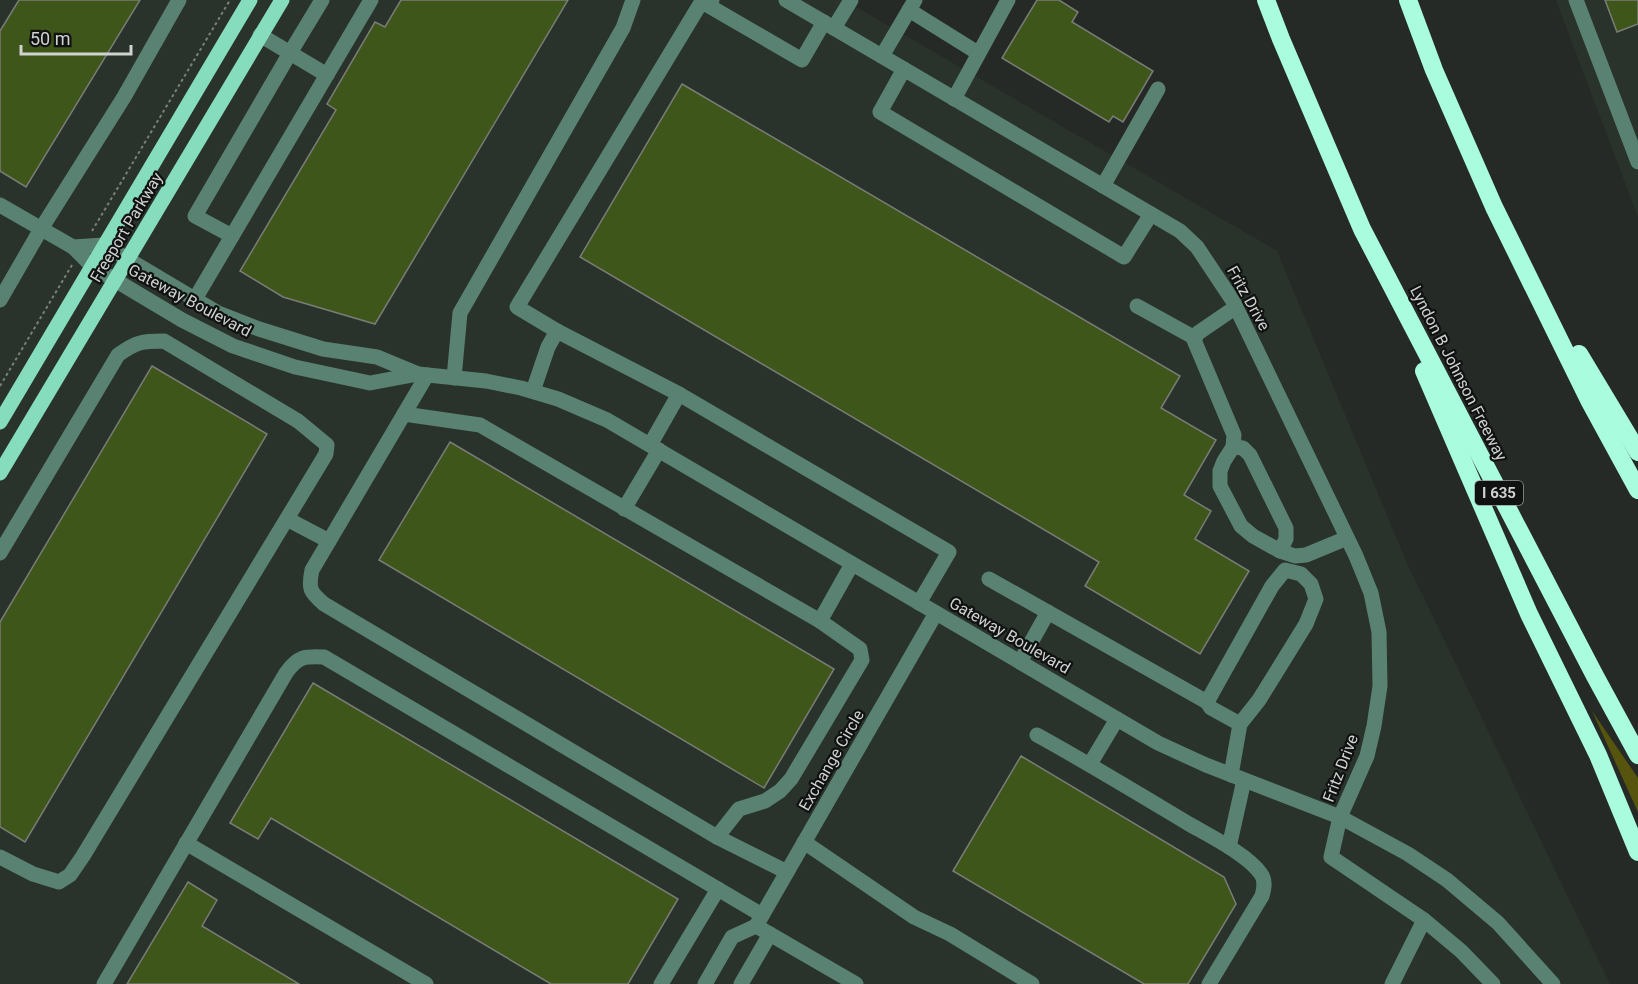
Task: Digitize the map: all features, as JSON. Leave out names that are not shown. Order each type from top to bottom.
[{"type":"highway","name":"Lyndon B Johnson Freeway","points":[[1266,0],[1362,229],[1638,755]]},
{"type":"highway","points":[[1408,0],[1434,70],[1494,207],[1590,402],[1638,490]]},
{"type":"highway","points":[[1494,207],[1638,452]]},
{"type":"highway","points":[[1362,229],[1529,614],[1599,755],[1638,852]]},
{"type":"main road","name":"Freeport Parkway","points":[[0,422],[250,0]]},
{"type":"main road","name":"Freeport Parkway","points":[[0,473],[282,0]]},
{"type":"street","points":[[0,300],[41,229],[124,97],[179,0]]},
{"type":"street","points":[[232,236],[195,216],[322,0]]},
{"type":"street","points":[[195,299],[371,0]]},
{"type":"street","points":[[454,378],[460,314],[623,28],[633,0]]},
{"type":"street","name":"Fritz Drive","points":[[786,0],[1180,231],[1197,247],[1236,307],[1371,593],[1378,632],[1380,686],[1374,726],[1367,756],[1340,817],[1331,857],[1424,920]]},
{"type":"street","points":[[851,0],[802,60],[710,3],[702,1],[518,307],[557,331],[679,394],[949,552],[919,603]]},
{"type":"street","points":[[954,99],[1008,0]]},
{"type":"street","points":[[1576,0],[1638,162]]},
{"type":"street","points":[[882,56],[912,5],[978,53]]},
{"type":"street","points":[[260,35],[327,75]]},
{"type":"street","points":[[904,69],[880,112],[1124,257],[1151,214]]},
{"type":"street","points":[[1103,186],[1158,89]]},
{"type":"street","name":"Gateway Boulevard","points":[[0,205],[78,249],[92,266],[115,280],[233,346],[295,367],[370,383],[423,375],[486,381],[533,391],[574,405],[607,420],[1158,743],[1237,778],[1340,817],[1408,854],[1447,880],[1498,923],[1547,982]]},
{"type":"street","points":[[78,249],[104,245]]},
{"type":"street","name":"Gateway Boulevard","points":[[104,245],[218,313],[323,349],[377,357],[423,375]]},
{"type":"street","points":[[1137,306],[1195,338]]},
{"type":"street","points":[[1236,307],[1198,333],[1194,340],[1234,435],[1233,447],[1220,471],[1220,486],[1241,526],[1253,536],[1280,551],[1295,556],[1306,555],[1347,538]]},
{"type":"street","points":[[164,341],[180,318]]},
{"type":"street","points":[[533,391],[548,347],[557,331]]},
{"type":"street","points":[[0,553],[118,355],[138,342],[164,341],[298,421],[327,445],[326,454],[70,874],[58,882],[33,874],[0,857]]},
{"type":"street","points":[[423,375],[404,414],[312,570],[309,584],[312,594],[324,604],[717,837],[787,872]]},
{"type":"street","points":[[624,508],[679,394]]},
{"type":"street","points":[[404,414],[480,425],[820,621],[860,649],[862,660],[791,779],[765,801],[739,809],[717,837]]},
{"type":"street","points":[[1233,447],[1243,448],[1250,455],[1286,528],[1286,539],[1280,551]]},
{"type":"street","points":[[287,519],[329,541]]},
{"type":"street","points":[[1296,573],[1299,555]]},
{"type":"street","points":[[820,621],[852,564]]},
{"type":"street","points":[[1207,702],[1272,586],[1285,570],[1301,574],[1311,584],[1316,599],[1306,624],[1259,700],[1240,724],[1229,848]]},
{"type":"street","points":[[989,579],[1207,702],[1211,708],[1240,724]]},
{"type":"street","points":[[1020,662],[1047,612]]},
{"type":"street","name":"Exchange Circle","points":[[759,920],[936,613]]},
{"type":"street","points":[[104,984],[293,663],[306,656],[324,657],[718,889],[759,920],[770,934],[856,984]]},
{"type":"street","points":[[1090,764],[1117,719]]},
{"type":"street","points":[[1037,735],[1090,764],[1229,848],[1260,872],[1264,878],[1262,896],[1209,984]]},
{"type":"street","points":[[804,842],[914,917],[950,934],[1032,984]]},
{"type":"street","points":[[186,843],[426,984]]},
{"type":"street","points":[[662,984],[718,889]]},
{"type":"street","points":[[705,984],[732,937],[759,920]]},
{"type":"street","points":[[1392,984],[1424,920],[1461,951],[1492,984]]},
{"type":"street","points":[[741,984],[770,934]]},
{"type":"path","points":[[0,386],[78,249],[230,0]]},
{"type":"shaded area","points":[[0,0],[844,0],[1277,251],[1406,561],[1610,984],[0,984]]},
{"type":"shaded area","points":[[1556,0],[1638,0],[1638,217]]},
{"type":"shaded area","points":[[1592,711],[1638,778],[1638,812]]},
{"type":"building","points":[[19,0],[140,0],[26,187],[0,171],[0,31]]},
{"type":"building","points":[[401,0],[568,0],[375,324],[283,297],[240,271],[336,110],[327,104],[375,22],[385,27]]},
{"type":"building","points":[[1037,0],[1059,0],[1078,12],[1072,22],[1153,71],[1123,122],[1113,116],[1109,122],[1002,58]]},
{"type":"building","points":[[1605,0],[1638,0],[1638,24],[1617,32]]},
{"type":"building","points":[[682,84],[1180,376],[1161,408],[1216,440],[1184,495],[1211,511],[1195,539],[1249,571],[1200,654],[1085,586],[1099,562],[580,257]]},
{"type":"building","points":[[152,366],[267,434],[25,842],[0,827],[0,622]]},
{"type":"building","points":[[450,442],[834,669],[764,788],[379,560]]},
{"type":"building","points":[[313,683],[678,899],[628,984],[551,984],[271,818],[258,839],[230,823]]},
{"type":"building","points":[[1021,756],[1224,877],[1236,904],[1188,984],[1144,984],[953,871]]},
{"type":"building","points":[[188,882],[217,900],[202,926],[299,984],[127,984]]}]
